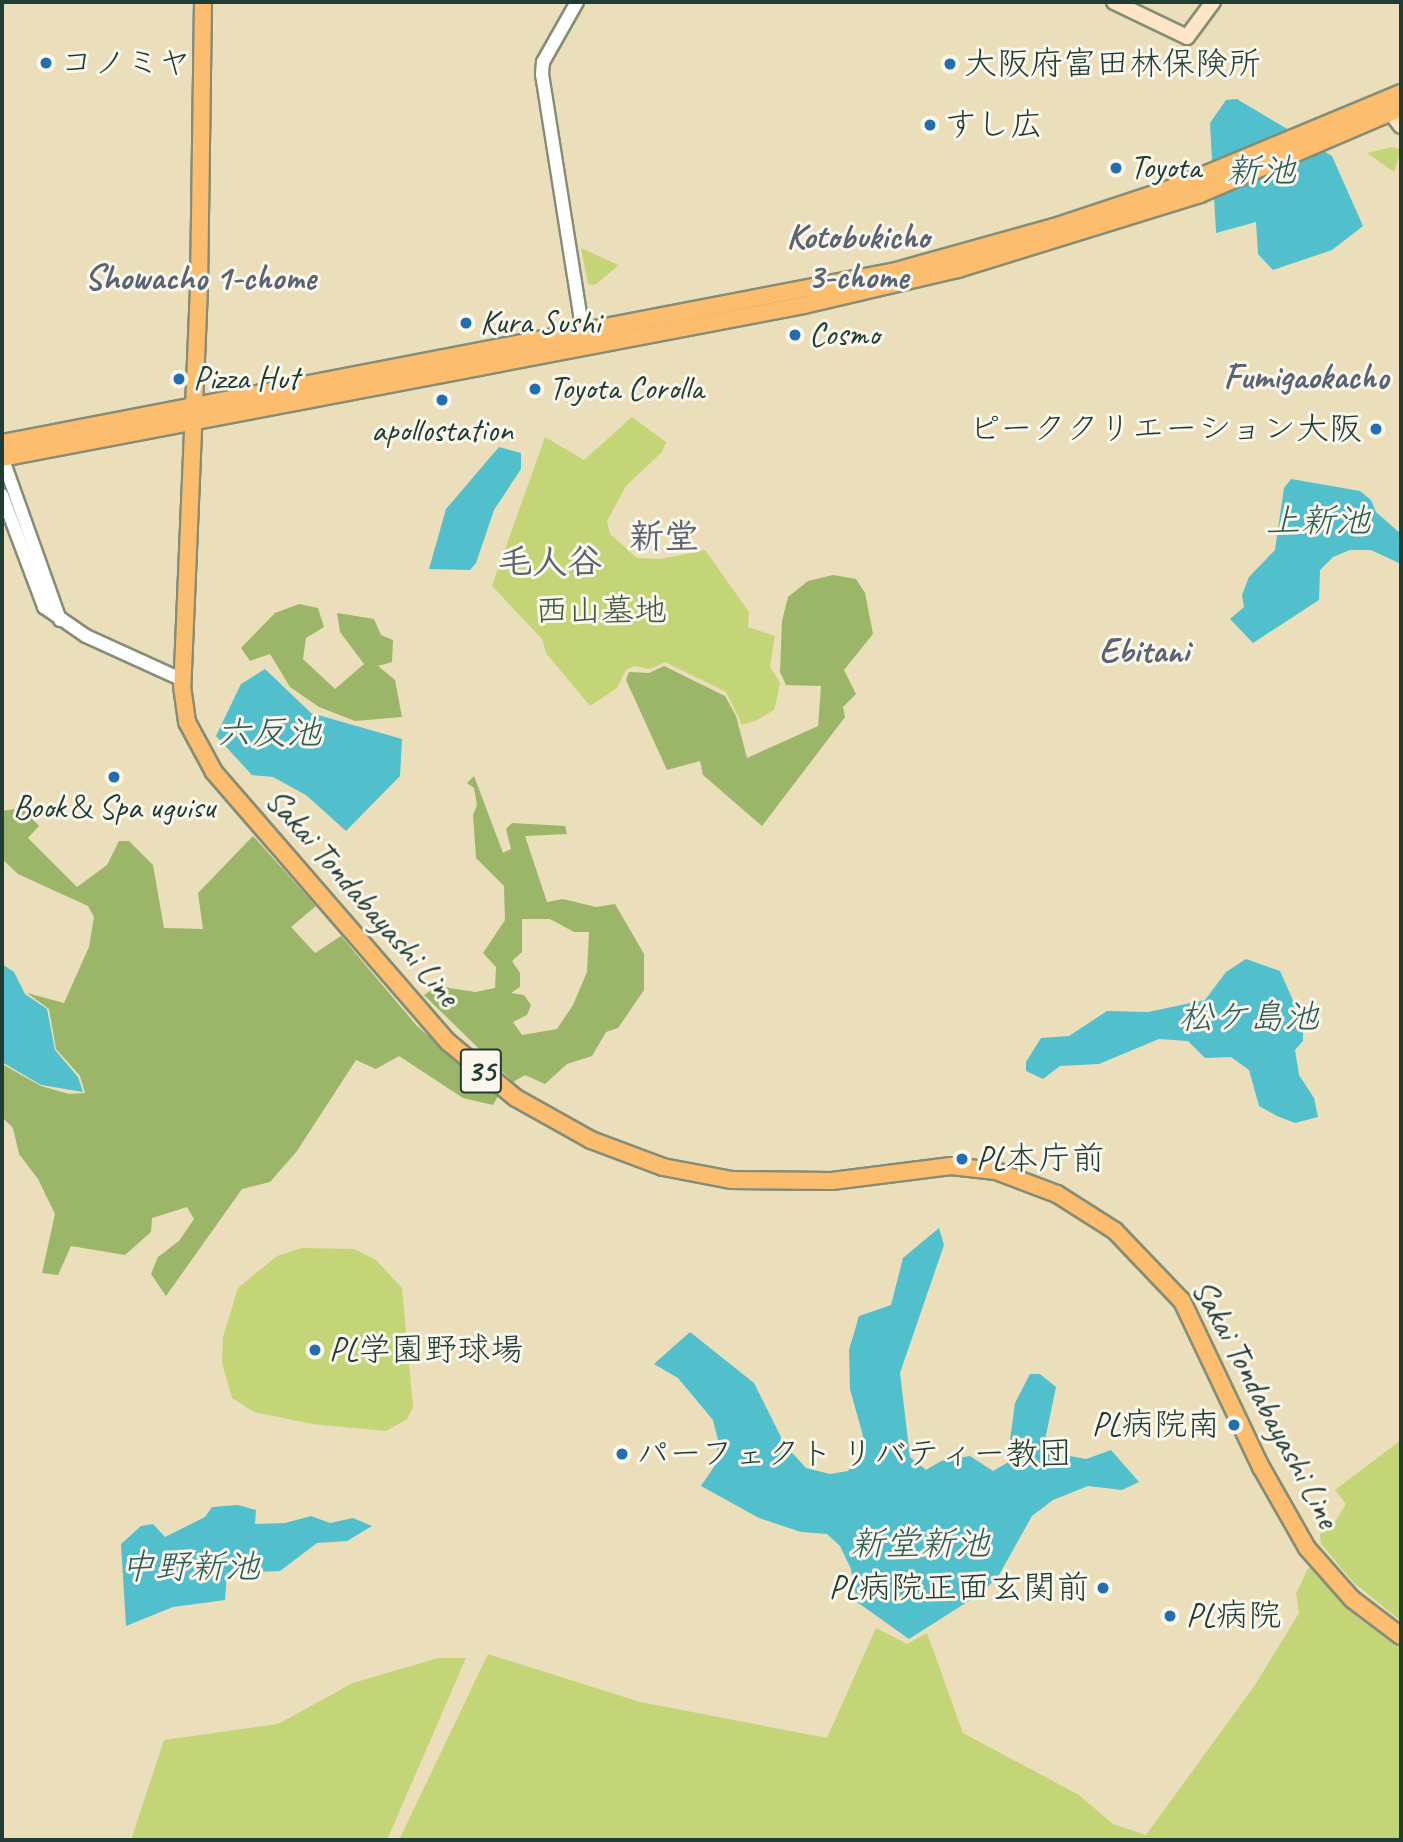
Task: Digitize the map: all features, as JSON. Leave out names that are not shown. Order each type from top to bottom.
[{"type":"main road","name":"Sakai Tondabayashi Line","points":[[203,2],[196,413],[183,680],[187,722],[214,772],[448,1042],[549,1118],[630,1156],[731,1180],[832,1181],[951,1166],[996,1171],[1057,1194],[1115,1231],[1182,1301],[1261,1468],[1307,1548],[1352,1599],[1401,1636]]},
{"type":"main road","points":[[1114,2],[1187,37],[1213,2]]},
{"type":"main road","points":[[2,443],[196,413],[584,339],[903,283],[1055,242],[1200,194],[1298,146],[1391,108],[1401,93]]},
{"type":"main road","points":[[1391,108],[1401,126]]},
{"type":"main road","points":[[584,339],[896,271],[1054,227],[1298,146]]},
{"type":"main road","points":[[2,458],[196,413]]},
{"type":"street","points":[[577,2],[543,62],[542,74],[584,339]]},
{"type":"street","points":[[2,458],[60,621]]},
{"type":"street","points":[[2,495],[4,512],[38,599],[60,621],[183,680]]},
{"type":"green space","points":[[1393,147],[1401,150],[1394,172],[1367,153]]},
{"type":"green space","points":[[581,248],[619,265],[595,285],[588,284]]},
{"type":"green space","name":"西山墓地","points":[[632,417],[666,442],[662,452],[626,486],[607,521],[610,534],[637,558],[661,559],[705,550],[749,612],[748,627],[775,636],[770,666],[780,683],[776,703],[774,710],[755,721],[742,725],[726,692],[665,662],[650,669],[634,666],[626,670],[617,688],[590,706],[546,653],[542,639],[492,586],[545,437],[584,460]]},
{"type":"green space","points":[[833,575],[856,579],[865,593],[873,634],[844,670],[856,694],[843,707],[845,717],[762,826],[703,775],[700,761],[667,770],[626,680],[629,672],[649,673],[664,666],[725,696],[736,716],[747,758],[818,726],[821,686],[786,685],[780,672],[782,621],[788,597],[808,581]]},
{"type":"green space","points":[[299,604],[318,608],[324,627],[306,638],[303,659],[335,689],[364,664],[340,632],[337,613],[374,619],[381,635],[393,640],[392,662],[378,666],[395,680],[402,717],[355,721],[319,707],[290,687],[270,654],[250,661],[241,648],[275,613]]},
{"type":"green space","points":[[474,776],[503,853],[511,849],[506,829],[512,823],[565,826],[567,834],[525,836],[547,902],[563,899],[596,907],[615,904],[644,954],[644,990],[618,1028],[606,1032],[592,1056],[567,1064],[545,1084],[525,1075],[513,1082],[424,995],[437,986],[475,992],[495,988],[496,967],[483,953],[505,920],[504,886],[476,858],[473,815],[477,805],[474,788],[467,783]],"holes":[[[522,919],[550,919],[574,932],[589,932],[587,972],[573,1005],[557,1029],[522,1035],[513,1022],[527,1015],[531,1005],[524,995],[511,993],[520,987],[520,973],[512,961],[522,952]]]},
{"type":"green space","points":[[22,808],[39,826],[28,838],[77,887],[107,865],[119,841],[129,841],[153,865],[164,928],[203,929],[198,893],[253,836],[316,906],[291,927],[315,953],[341,936],[417,1026],[498,1096],[493,1105],[463,1098],[399,1056],[376,1069],[356,1060],[297,1151],[270,1182],[242,1189],[166,1296],[151,1274],[158,1257],[179,1241],[194,1219],[187,1207],[152,1218],[151,1232],[125,1255],[71,1246],[58,1275],[42,1273],[55,1214],[38,1179],[19,1154],[13,1128],[2,1117],[2,1064],[41,1086],[69,1094],[85,1093],[80,1076],[56,1049],[49,1009],[27,993],[64,1003],[89,947],[94,917],[88,906],[18,874],[2,859],[2,811]]},
{"type":"green space","name":"PL学園野球場","points":[[302,1248],[354,1249],[376,1260],[402,1288],[413,1407],[407,1419],[386,1431],[312,1424],[254,1412],[232,1398],[222,1363],[223,1337],[238,1288],[277,1256]]},
{"type":"green space","points":[[1401,1440],[1401,1621],[1353,1582],[1321,1544],[1320,1534],[1331,1528],[1346,1504],[1335,1490]]},
{"type":"green space","points":[[1309,1567],[1357,1617],[1401,1647],[1401,1840],[399,1840],[488,1654],[640,1702],[827,1738],[876,1628],[907,1644],[927,1633],[963,1733],[1079,1795],[1113,1824],[1146,1835],[1255,1685],[1299,1613],[1296,1593]]},
{"type":"green space","points":[[438,1658],[466,1658],[387,1840],[131,1840],[164,1740],[278,1724],[353,1683]]},
{"type":"water","name":"新池","points":[[1237,99],[1332,156],[1363,226],[1332,250],[1273,270],[1258,254],[1256,222],[1216,233],[1210,123],[1226,100]]},
{"type":"water","points":[[499,447],[521,453],[521,469],[494,510],[476,563],[470,570],[429,569],[446,509]]},
{"type":"water","name":"上新池","points":[[1291,479],[1360,491],[1371,500],[1376,512],[1401,534],[1401,564],[1371,550],[1350,550],[1333,557],[1320,570],[1319,600],[1253,643],[1230,619],[1244,607],[1242,595],[1249,577],[1275,550],[1284,488]]},
{"type":"water","name":"六反池","points":[[265,669],[311,713],[402,739],[400,776],[346,831],[306,795],[273,777],[252,775],[216,736],[241,684]]},
{"type":"water","name":"松ケ島池","points":[[1246,959],[1280,971],[1303,1023],[1303,1041],[1295,1050],[1299,1075],[1314,1098],[1318,1117],[1295,1123],[1259,1106],[1249,1070],[1231,1057],[1205,1058],[1188,1041],[1159,1039],[1099,1064],[1060,1066],[1043,1079],[1026,1071],[1026,1062],[1041,1038],[1069,1036],[1107,1011],[1148,1012],[1205,1000],[1226,972]]},
{"type":"water","points":[[2,964],[14,972],[25,994],[47,1009],[55,1050],[78,1077],[83,1092],[41,1085],[2,1062]]},
{"type":"water","name":"新堂新池","points":[[939,1228],[944,1245],[900,1373],[910,1457],[926,1470],[941,1461],[970,1456],[993,1471],[1007,1463],[1015,1403],[1030,1374],[1040,1374],[1056,1387],[1045,1440],[1059,1454],[1086,1459],[1111,1450],[1139,1482],[1122,1490],[1088,1486],[1053,1500],[1032,1516],[999,1575],[983,1592],[909,1639],[857,1602],[851,1569],[840,1546],[827,1534],[801,1532],[759,1518],[701,1486],[716,1464],[718,1440],[713,1420],[678,1378],[654,1364],[690,1332],[754,1383],[785,1445],[806,1468],[830,1474],[848,1471],[859,1457],[863,1436],[850,1389],[849,1350],[859,1316],[891,1305],[903,1258]]},
{"type":"water","name":"中野新池","points":[[238,1505],[256,1510],[255,1524],[285,1523],[311,1516],[330,1523],[353,1518],[372,1526],[347,1541],[317,1543],[280,1571],[227,1573],[225,1600],[173,1607],[126,1626],[121,1544],[141,1526],[153,1524],[165,1537],[205,1517],[212,1507]]},
{"type":"place","name":"コノミヤ","points":[[46,63]]},
{"type":"place","name":"大阪府富田林保険所","points":[[950,64]]},
{"type":"place","name":"すし広","points":[[930,125]]},
{"type":"place","name":"Toyota","points":[[1116,168]]},
{"type":"place","name":"Kura Sushi","points":[[466,323]]},
{"type":"place","name":"Cosmo","points":[[795,335]]},
{"type":"place","name":"Pizza Hut","points":[[179,379]]},
{"type":"place","name":"Toyota Corolla","points":[[535,389]]},
{"type":"place","name":"apollostation","points":[[442,400]]},
{"type":"place","name":"ピーククリエーション大阪","points":[[1376,429]]},
{"type":"place","name":"Book＆Spa uguisu","points":[[114,777]]},
{"type":"place","name":"PL本庁前","points":[[962,1159]]},
{"type":"place","name":"PL学園野球場","points":[[315,1350]]},
{"type":"place","name":"PL病院南","points":[[1234,1425]]},
{"type":"place","name":"パーフェクト リバティー教団","points":[[622,1454]]},
{"type":"place","name":"PL病院正面玄関前","points":[[1103,1588]]},
{"type":"place","name":"PL病院","points":[[1170,1616]]},
{"type":"district","name":"Kotobukicho 3-chome","points":[[858,257]]},
{"type":"district","name":"Showacho 1-chome","points":[[200,278]]},
{"type":"district","name":"Fumigaokacho","points":[[1306,377]]},
{"type":"district","name":"新堂","points":[[664,537]]},
{"type":"district","name":"毛人谷","points":[[550,562]]},
{"type":"district","name":"Ebitani","points":[[1144,651]]}]
